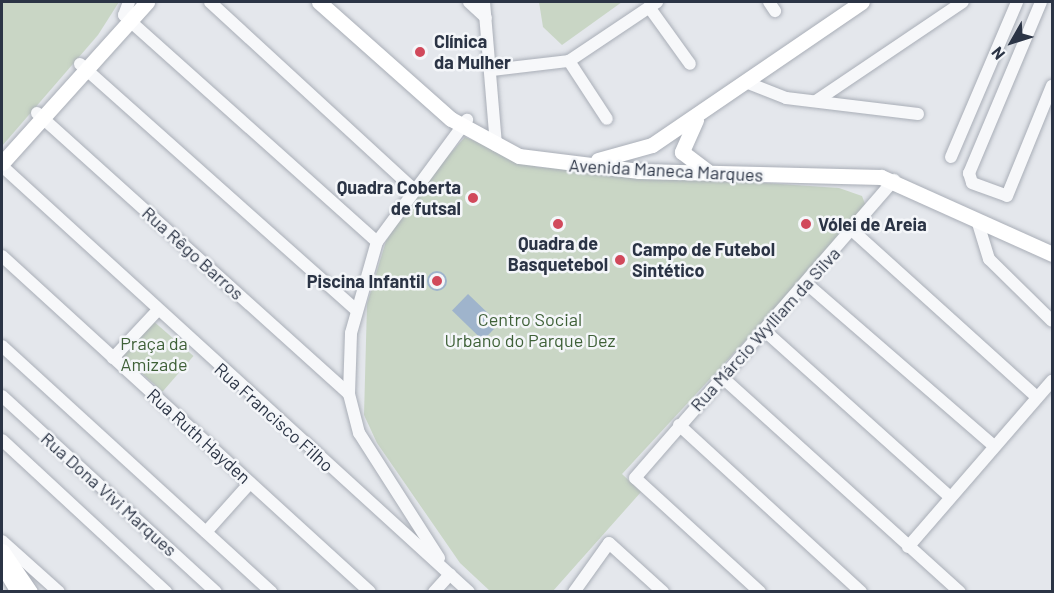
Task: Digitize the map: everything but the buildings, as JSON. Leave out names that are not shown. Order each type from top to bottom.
[{"type":"main road","points":[[2,164],[40,115],[136,2]]},
{"type":"main road","points":[[127,13],[147,2]]},
{"type":"main road","name":"Avenida Maneca Marques","points":[[319,2],[464,123],[496,141],[551,164],[713,174],[894,180],[1053,254]]},
{"type":"main road","name":"Avenida Maneca Marques","points":[[333,2],[464,123]]},
{"type":"main road","name":"Avenida Maneca Marques","points":[[496,141],[553,157],[609,160],[644,149],[698,117],[862,2]]},
{"type":"main road","points":[[2,152],[40,115]]},
{"type":"main road","points":[[698,117],[682,152],[689,163],[713,174]]},
{"type":"main road","points":[[2,551],[30,591]]},
{"type":"main road","points":[[2,565],[18,591]]},
{"type":"street","points":[[210,2],[412,188]]},
{"type":"street","points":[[469,2],[486,18]]},
{"type":"street","points":[[484,2],[492,70],[496,141]]},
{"type":"street","points":[[816,101],[963,2]]},
{"type":"street","points":[[951,157],[1017,2]]},
{"type":"street","points":[[1041,2],[969,173],[972,183],[1007,196],[1053,86]]},
{"type":"street","points":[[492,70],[569,61],[653,4],[690,64]]},
{"type":"street","points":[[127,13],[377,242]]},
{"type":"street","points":[[569,61],[607,119]]},
{"type":"street","points":[[82,67],[355,309]]},
{"type":"street","points":[[748,83],[786,98],[918,114]]},
{"type":"street","name":"Rua Rêgo Barros","points":[[40,115],[350,394]]},
{"type":"street","points":[[434,591],[450,574],[369,452],[350,394],[355,309],[377,242],[412,188],[464,123]]},
{"type":"street","name":"Rua Francisco Filho","points":[[2,164],[156,312],[469,591]]},
{"type":"street","name":"Rua Márcio Wylliam da Silva","points":[[760,591],[635,478],[679,425],[807,284],[894,180]]},
{"type":"street","points":[[977,220],[989,259],[1053,321]]},
{"type":"street","points":[[853,231],[1037,398]]},
{"type":"street","name":"Rua Ruth Hayden","points":[[2,256],[370,591]]},
{"type":"street","points":[[807,284],[994,446]]},
{"type":"street","points":[[113,358],[156,312]]},
{"type":"street","points":[[765,331],[950,496]]},
{"type":"street","points":[[2,346],[271,591]]},
{"type":"street","points":[[723,378],[908,547],[960,591]]},
{"type":"street","points":[[908,547],[950,496],[1053,381]]},
{"type":"street","name":"Rua Dona Vivi Marques","points":[[2,396],[216,591]]},
{"type":"street","points":[[679,425],[861,591]]},
{"type":"street","points":[[2,440],[166,591]]},
{"type":"street","points":[[206,532],[250,483]]},
{"type":"street","points":[[2,541],[59,591]]},
{"type":"street","points":[[574,591],[609,543],[663,591]]},
{"type":"green space","points":[[2,2],[119,2],[98,35],[2,146]]},
{"type":"green space","points":[[539,2],[622,2],[562,45],[543,27]]},
{"type":"green space","name":"Centro Social Urbano do Parque Dez","points":[[465,137],[537,167],[839,188],[862,196],[867,209],[622,474],[641,492],[553,591],[490,591],[460,563],[377,443],[364,415],[367,304],[386,241],[423,184]]},
{"type":"green space","name":"Praça da Amizade","points":[[152,320],[194,356],[163,392],[121,355]]},
{"type":"water","name":"Piscina Infantil","points":[[433,271],[441,271],[447,277],[447,285],[441,291],[433,291],[427,285],[427,277]]},
{"type":"water","points":[[468,294],[499,324],[483,340],[452,311]]},
{"type":"place","name":"Clínica da Mulher","points":[[420,52]]},
{"type":"place","name":"Quadra Coberta de futsal","points":[[473,198]]},
{"type":"place","name":"Quadra de Basquetebol","points":[[558,224]]},
{"type":"place","name":"Vólei de Areia","points":[[806,224]]},
{"type":"place","name":"Campo de Futebol Sintético","points":[[620,260]]},
{"type":"place","name":"Piscina Infantil","points":[[437,281]]}]
